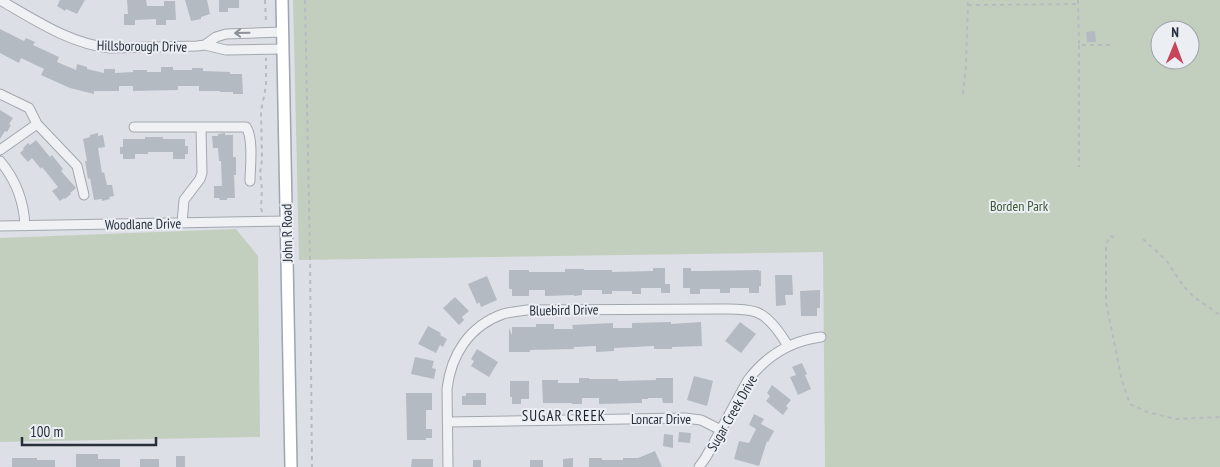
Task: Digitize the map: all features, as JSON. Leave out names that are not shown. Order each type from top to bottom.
[{"type":"main road","name":"John R Road","points":[[282,0],[291,467]]},
{"type":"street","name":"Hillsborough Drive","points":[[0,0],[68,37],[91,45],[110,48],[206,45],[226,50],[283,50]]},
{"type":"street","name":"Hillsborough Drive","points":[[206,45],[216,37],[226,34],[282,32]]},
{"type":"street","points":[[0,94],[30,108],[37,124],[77,166],[84,194]]},
{"type":"street","points":[[0,150],[37,124]]},
{"type":"street","points":[[134,127],[246,128],[250,144],[250,182]]},
{"type":"street","points":[[182,223],[184,200],[200,179],[202,173],[201,127]]},
{"type":"street","points":[[0,161],[11,175],[22,202],[25,226]]},
{"type":"street","name":"Woodlane Drive","points":[[0,226],[287,222]]},
{"type":"street","name":"Bluebird Drive","points":[[448,467],[448,376],[456,354],[470,336],[483,324],[503,314],[526,310],[745,310],[758,313],[767,319],[782,335],[788,346]]},
{"type":"street","name":"Sugar Creek Drive","points":[[699,467],[748,380],[755,372],[771,356],[788,346],[821,337]]},
{"type":"street","name":"Loncar Drive","points":[[448,422],[685,418],[701,420],[721,430]]},
{"type":"path","points":[[265,0],[266,24]]},
{"type":"path","points":[[305,0],[312,467]]},
{"type":"path","points":[[963,94],[966,66],[968,0]]},
{"type":"path","points":[[1078,0],[1079,167]]},
{"type":"path","points":[[968,5],[1078,4]]},
{"type":"path","points":[[1079,46],[1113,45]]},
{"type":"path","points":[[263,215],[260,173],[262,160],[261,111],[266,86],[266,59]]},
{"type":"path","points":[[1114,236],[1110,236],[1106,245],[1106,302],[1122,381],[1130,404],[1147,412],[1176,419],[1220,418]]},
{"type":"path","points":[[1143,239],[1166,260],[1184,287],[1194,297],[1220,315]]},
{"type":"green space","name":"Borden Park","points":[[293,0],[1220,0],[1220,467],[825,467],[823,252],[299,260]]},
{"type":"green space","points":[[236,229],[258,256],[260,437],[0,442],[0,238]]},
{"type":"building","points":[[60,0],[85,0],[77,14],[66,9],[65,11],[57,6]]},
{"type":"building","points":[[127,0],[146,0],[147,6],[164,6],[164,1],[175,1],[176,20],[166,20],[166,25],[156,25],[156,19],[135,20],[135,25],[124,25],[124,14],[128,14]]},
{"type":"building","points":[[185,0],[207,0],[210,14],[201,17],[201,19],[191,21]]},
{"type":"building","points":[[219,0],[239,0],[239,8],[228,8],[228,12],[219,12]]},
{"type":"building","points":[[0,29],[24,41],[26,38],[35,42],[33,45],[59,57],[57,62],[76,70],[77,64],[87,67],[87,69],[104,73],[104,69],[115,69],[115,73],[133,72],[133,70],[161,72],[161,67],[173,67],[173,70],[203,68],[203,71],[242,74],[243,94],[199,91],[199,86],[178,86],[178,90],[133,91],[133,86],[119,86],[119,91],[94,91],[94,94],[70,88],[41,75],[44,69],[21,58],[19,63],[0,53]]},
{"type":"building","points":[[1095,31],[1096,42],[1087,42],[1086,32]]},
{"type":"building","points":[[0,110],[13,118],[7,132],[5,131],[0,139]]},
{"type":"building","points":[[98,133],[98,136],[103,135],[105,147],[98,148],[102,173],[104,172],[107,185],[112,185],[114,196],[102,201],[102,199],[94,200],[90,178],[88,179],[83,139]]},
{"type":"building","points":[[225,133],[225,135],[233,135],[233,157],[236,157],[236,175],[234,175],[235,198],[220,200],[219,198],[214,198],[214,186],[222,186],[221,161],[219,161],[218,148],[213,148],[212,136]]},
{"type":"building","points":[[145,137],[185,139],[185,146],[188,146],[188,154],[185,154],[185,159],[173,159],[173,152],[148,152],[148,154],[135,154],[135,159],[123,159],[123,154],[120,154],[120,147],[123,147],[123,139],[145,139]]},
{"type":"building","points":[[36,140],[50,157],[52,155],[63,169],[61,171],[76,188],[65,199],[60,201],[52,191],[58,187],[42,167],[41,169],[32,158],[28,162],[20,153],[28,143],[30,145]]},
{"type":"building","points":[[653,268],[665,268],[665,284],[670,284],[670,293],[661,293],[661,288],[641,288],[641,294],[632,294],[632,291],[612,291],[612,294],[602,294],[602,290],[582,290],[582,295],[545,296],[545,290],[529,290],[529,296],[512,296],[512,289],[509,289],[509,270],[565,272],[565,269],[584,269],[612,270],[612,272],[653,271]]},
{"type":"building","points":[[683,268],[691,268],[691,271],[759,270],[761,271],[761,286],[759,286],[759,293],[749,293],[749,288],[730,288],[730,293],[720,293],[720,289],[700,289],[700,294],[690,294],[690,288],[683,288]]},
{"type":"building","points":[[775,275],[792,275],[793,295],[785,295],[786,305],[776,306]]},
{"type":"building","points":[[487,276],[497,300],[481,307],[479,302],[477,304],[468,284]]},
{"type":"building","points":[[820,290],[820,308],[817,308],[817,316],[801,316],[800,291]]},
{"type":"building","points":[[455,297],[469,311],[462,317],[464,320],[459,325],[443,308]]},
{"type":"building","points":[[671,322],[671,324],[701,322],[702,346],[672,347],[672,349],[654,349],[654,346],[614,348],[614,351],[596,352],[596,346],[509,352],[509,328],[512,335],[512,327],[536,327],[536,324],[554,324],[554,329],[573,329],[572,325],[613,323],[613,328],[632,328],[632,323]]},
{"type":"building","points":[[740,322],[756,334],[741,353],[725,341]]},
{"type":"building","points":[[428,326],[441,333],[440,335],[447,339],[443,347],[440,345],[436,353],[418,344]]},
{"type":"building","points":[[477,349],[498,362],[489,377],[471,366],[474,361],[471,359]]},
{"type":"building","points":[[415,357],[434,361],[432,368],[436,369],[434,379],[411,374]]},
{"type":"building","points":[[802,363],[811,389],[798,395],[790,377],[796,375],[792,367]]},
{"type":"building","points":[[694,376],[713,381],[707,406],[687,400]]},
{"type":"building","points":[[579,378],[618,379],[618,381],[673,378],[673,403],[663,403],[662,398],[648,398],[642,399],[642,403],[599,404],[599,398],[582,398],[582,404],[543,403],[542,380],[558,380],[558,383],[579,383]]},
{"type":"building","points":[[510,381],[529,381],[529,399],[521,399],[521,404],[512,404]]},
{"type":"building","points":[[772,385],[791,400],[786,406],[788,408],[783,415],[766,401],[770,396],[767,393]]},
{"type":"building","points":[[406,393],[432,393],[432,410],[426,410],[426,429],[432,429],[432,438],[426,438],[426,440],[407,440]]},
{"type":"building","points":[[466,393],[486,393],[486,405],[462,405],[462,396],[466,396]]},
{"type":"building","points":[[754,414],[764,419],[761,424],[774,431],[767,441],[759,466],[734,459],[739,441],[749,443],[756,429],[749,425]]},
{"type":"building","points":[[679,432],[691,433],[690,443],[678,442]]},
{"type":"building","points":[[664,434],[673,435],[673,448],[663,446]]},
{"type":"building","points":[[655,451],[662,467],[589,467],[589,458],[623,460],[623,458],[638,458]]},
{"type":"building","points":[[76,454],[98,454],[98,459],[120,459],[120,467],[76,467]]},
{"type":"building","points":[[176,456],[185,456],[185,467],[176,467]]},
{"type":"building","points":[[12,458],[55,460],[55,467],[12,467]]},
{"type":"building","points":[[573,458],[573,467],[563,467],[563,459]]},
{"type":"building","points":[[140,459],[159,459],[159,467],[140,467]]},
{"type":"building","points":[[412,459],[433,459],[433,467],[411,467]]},
{"type":"building","points":[[473,460],[481,460],[481,467],[473,467]]},
{"type":"building","points":[[530,460],[543,460],[543,467],[530,467]]},
{"type":"district","name":"SUGAR CREEK","points":[[564,415]]}]
